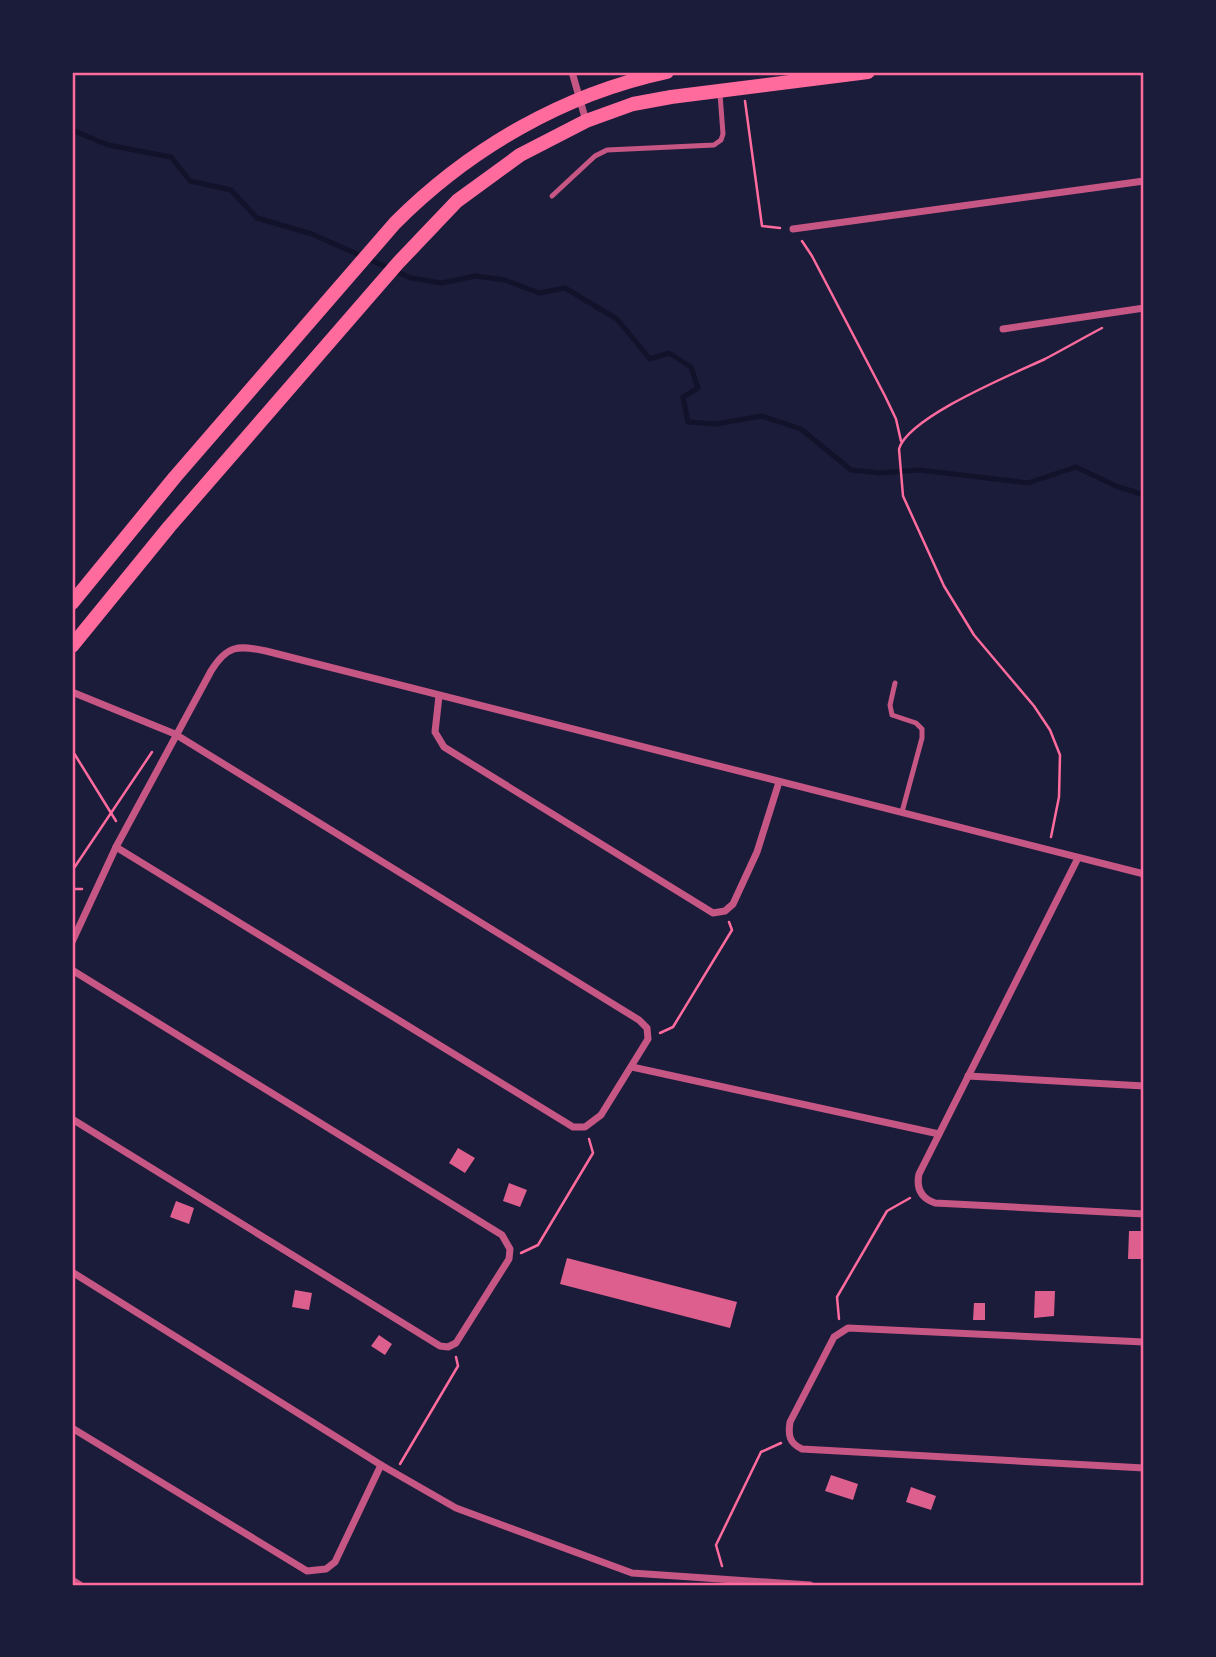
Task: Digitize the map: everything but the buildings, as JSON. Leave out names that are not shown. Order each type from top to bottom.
[{"type":"main road","points":[[72,603],[175,477],[366,256],[427,191],[506,135],[578,98],[641,77],[667,72]]},
{"type":"main road","points":[[72,646],[169,527],[398,263],[457,201],[520,155],[586,121],[632,104],[868,72]]},
{"type":"street","points":[[572,72],[586,121]]},
{"type":"street","points":[[793,229],[1144,181]]},
{"type":"street","points":[[1003,328],[1144,308]]},
{"type":"street","points":[[72,942],[116,847],[175,734],[215,664],[227,651],[235,648],[266,651],[1144,874]]},
{"type":"street","points":[[72,692],[175,734],[639,1020],[647,1028],[648,1039],[601,1115],[585,1127],[566,1124],[116,847]]},
{"type":"street","points":[[439,696],[435,732],[444,747],[713,913],[725,911],[733,904],[757,852],[779,782]]},
{"type":"street","points":[[1078,858],[919,1174],[918,1186],[920,1193],[935,1203],[1144,1214]]},
{"type":"street","points":[[72,970],[502,1235],[510,1249],[509,1259],[455,1342],[440,1346],[72,1119]]},
{"type":"street","points":[[632,1067],[939,1134]]},
{"type":"street","points":[[968,1076],[1144,1086]]},
{"type":"street","points":[[72,1272],[381,1465],[456,1508],[618,1569],[636,1573],[810,1585]]},
{"type":"street","points":[[1144,1342],[854,1327],[834,1337],[790,1422],[789,1434],[793,1444],[802,1449],[1144,1468]]},
{"type":"street","points":[[72,1428],[307,1571],[327,1569],[335,1562],[381,1465]]},
{"type":"street","points":[[72,1580],[80,1585]]},
{"type":"lane","points":[[552,196],[595,156],[607,150],[714,145],[721,140],[723,134],[720,91]]},
{"type":"lane","points":[[895,683],[890,705],[892,715],[916,723],[922,729],[922,738],[902,812]]},
{"type":"path","points":[[743,88],[762,226],[793,229],[812,256],[896,419],[901,442],[899,457],[903,496],[944,586],[974,635],[1034,706],[1050,730],[1060,755],[1059,797],[1048,850]]},
{"type":"path","points":[[901,442],[928,418],[952,403],[1055,354],[1103,327],[1120,311]]},
{"type":"path","points":[[72,871],[154,749],[164,755]]},
{"type":"path","points":[[72,750],[124,832]]},
{"type":"path","points":[[648,1039],[673,1027],[732,930],[725,911]]},
{"type":"path","points":[[509,1259],[538,1245],[593,1153],[585,1127]]},
{"type":"path","points":[[840,1332],[837,1297],[887,1211],[920,1193]]},
{"type":"path","points":[[395,1473],[458,1366],[455,1342]]},
{"type":"path","points":[[726,1580],[716,1545],[761,1452],[789,1434]]},
{"type":"waterway","points":[[72,130],[108,145],[171,157],[190,181],[231,190],[257,218],[312,234],[411,278],[442,283],[475,276],[505,280],[539,293],[565,288],[617,319],[650,359],[669,353],[691,367],[698,388],[683,397],[688,422],[716,424],[762,416],[801,429],[851,470],[880,473],[920,470],[1028,483],[1076,467],[1116,486],[1144,495]]}]
